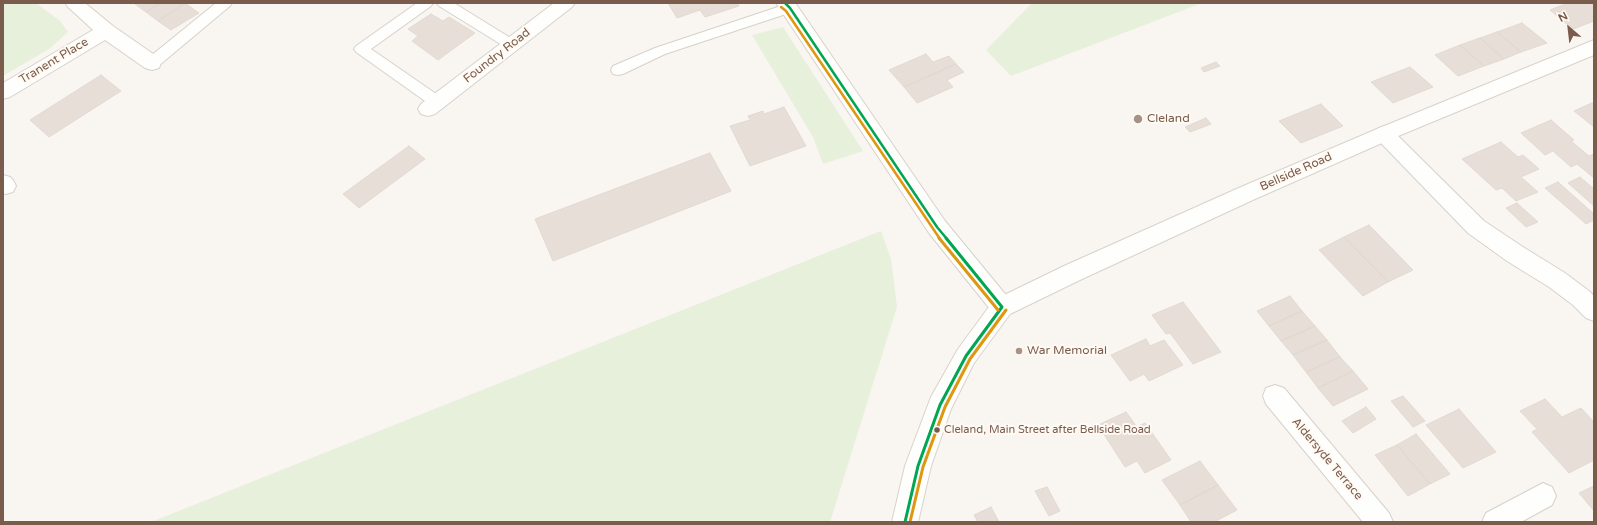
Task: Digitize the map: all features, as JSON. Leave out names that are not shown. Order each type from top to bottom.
[{"type":"street","points":[[74,3],[106,30],[152,63]]},
{"type":"street","name":"Foundry Road","points":[[433,106],[566,3]]},
{"type":"street","points":[[788,6],[937,227],[1002,307],[966,356],[940,405],[918,466],[906,522]]},
{"type":"street","name":"Tranent Place","points":[[3,92],[106,30]]},
{"type":"street","name":"Bellside Road","points":[[1002,307],[1219,206],[1384,134],[1594,47]]},
{"type":"street","points":[[1384,134],[1476,226],[1515,254],[1557,280],[1581,298],[1594,311]]},
{"type":"street","name":"Aldersyde Terrace","points":[[1275,396],[1380,522]]},
{"type":"street","points":[[1495,522],[1543,496]]},
{"type":"lane","points":[[152,63],[225,3]]},
{"type":"lane","points":[[426,3],[362,49],[433,106]]},
{"type":"lane","points":[[444,3],[512,45]]},
{"type":"lane","points":[[618,70],[660,51],[788,6]]},
{"type":"green space","points":[[3,3],[36,3],[60,21],[68,32],[49,49],[3,76]]},
{"type":"green space","points":[[1032,3],[1202,3],[1011,76],[986,50]]},
{"type":"green space","points":[[783,27],[863,151],[823,164],[813,137],[752,35]]},
{"type":"green space","points":[[881,231],[891,259],[897,307],[830,522],[151,522]]},
{"type":"building","points":[[161,3],[146,12],[135,4]]},
{"type":"building","points":[[161,3],[185,3],[158,21],[146,12]]},
{"type":"building","points":[[185,3],[199,13],[171,30],[158,21]]},
{"type":"building","points":[[668,3],[737,3],[739,6],[705,17],[700,10],[677,18]]},
{"type":"building","points":[[1568,3],[1594,3],[1594,21],[1573,29],[1550,10]]},
{"type":"building","points":[[431,14],[443,21],[449,17],[475,33],[438,60],[412,41],[418,36],[408,29]]},
{"type":"building","points":[[1522,23],[1547,43],[1521,52],[1497,32]]},
{"type":"building","points":[[1497,32],[1521,52],[1504,59],[1480,38]]},
{"type":"building","points":[[1480,38],[1504,59],[1484,66],[1460,45]]},
{"type":"building","points":[[1460,45],[1484,66],[1458,76],[1435,55]]},
{"type":"building","points":[[926,54],[933,62],[949,56],[956,64],[904,87],[889,70]]},
{"type":"building","points":[[1216,62],[1220,66],[1204,72],[1201,68]]},
{"type":"building","points":[[956,64],[964,72],[947,80],[953,87],[917,103],[904,87]]},
{"type":"building","points":[[1410,67],[1433,87],[1393,103],[1371,82]]},
{"type":"building","points":[[101,75],[121,91],[49,137],[30,120]]},
{"type":"building","points":[[1592,103],[1594,104],[1594,127],[1574,111]]},
{"type":"building","points":[[1321,104],[1343,126],[1301,143],[1279,121]]},
{"type":"building","points":[[784,107],[806,146],[750,166],[730,126],[750,120],[748,116],[763,111],[764,114]]},
{"type":"building","points":[[1206,118],[1211,124],[1190,132],[1185,127]]},
{"type":"building","points":[[1551,120],[1574,140],[1571,141],[1589,156],[1594,154],[1594,178],[1577,164],[1571,167],[1553,151],[1545,155],[1521,133]]},
{"type":"building","points":[[1501,142],[1518,157],[1523,155],[1539,169],[1521,177],[1538,192],[1516,201],[1502,188],[1496,190],[1462,159]]},
{"type":"building","points":[[409,146],[425,159],[359,208],[343,194]]},
{"type":"building","points":[[710,153],[731,191],[553,261],[535,219]]},
{"type":"building","points":[[1580,177],[1594,189],[1594,206],[1568,183]]},
{"type":"building","points":[[1558,182],[1594,214],[1594,220],[1586,224],[1545,188]]},
{"type":"building","points":[[1517,203],[1538,222],[1526,227],[1506,208]]},
{"type":"building","points":[[1369,225],[1413,270],[1388,282],[1344,237]]},
{"type":"building","points":[[1344,237],[1388,282],[1363,296],[1319,250]]},
{"type":"building","points":[[1290,296],[1302,311],[1269,326],[1257,311]]},
{"type":"building","points":[[1183,302],[1221,352],[1193,364],[1170,333],[1166,334],[1152,315]]},
{"type":"building","points":[[1302,311],[1315,326],[1281,341],[1269,326]]},
{"type":"building","points":[[1315,326],[1327,340],[1293,355],[1281,341]]},
{"type":"building","points":[[1146,339],[1150,346],[1164,340],[1183,365],[1149,381],[1144,374],[1130,381],[1111,355]]},
{"type":"building","points":[[1327,340],[1340,357],[1306,372],[1293,355]]},
{"type":"building","points":[[1340,357],[1353,371],[1318,388],[1306,372]]},
{"type":"building","points":[[1353,371],[1368,389],[1333,406],[1318,388]]},
{"type":"building","points":[[1403,396],[1425,421],[1413,427],[1391,401]]},
{"type":"building","points":[[1545,399],[1562,417],[1581,408],[1594,422],[1594,460],[1569,473],[1532,432],[1537,429],[1520,411]]},
{"type":"building","points":[[1366,407],[1376,419],[1353,433],[1342,421]]},
{"type":"building","points":[[1459,409],[1496,452],[1463,468],[1426,425]]},
{"type":"building","points":[[1126,412],[1137,427],[1145,423],[1171,460],[1145,473],[1137,461],[1125,467],[1098,425]]},
{"type":"building","points":[[1416,434],[1450,474],[1430,484],[1397,445]]},
{"type":"building","points":[[1397,445],[1430,484],[1408,496],[1375,455]]},
{"type":"building","points":[[1200,461],[1218,485],[1180,505],[1162,480]]},
{"type":"building","points":[[1218,485],[1237,510],[1214,522],[1191,522],[1180,505]]},
{"type":"building","points":[[1594,486],[1594,511],[1579,493]]},
{"type":"building","points":[[1047,487],[1060,511],[1049,516],[1035,491]]},
{"type":"building","points":[[991,507],[999,522],[978,522],[974,515]]},
{"type":"transit line","points":[[785,3],[790,8],[937,227],[1002,307]]},
{"type":"transit line","points":[[781,7],[786,11],[933,230],[998,310]]},
{"type":"transit line","points":[[905,522],[918,466],[940,405],[966,356],[1002,307]]},
{"type":"transit line","points":[[910,522],[923,467],[945,407],[970,359],[1006,310]]},
{"type":"place","name":"Cleland","points":[[1138,119]]},
{"type":"place","name":"War Memorial","points":[[1019,351]]},
{"type":"place","name":"Cleland, Main Street after Bellside Road","points":[[937,430]]}]
